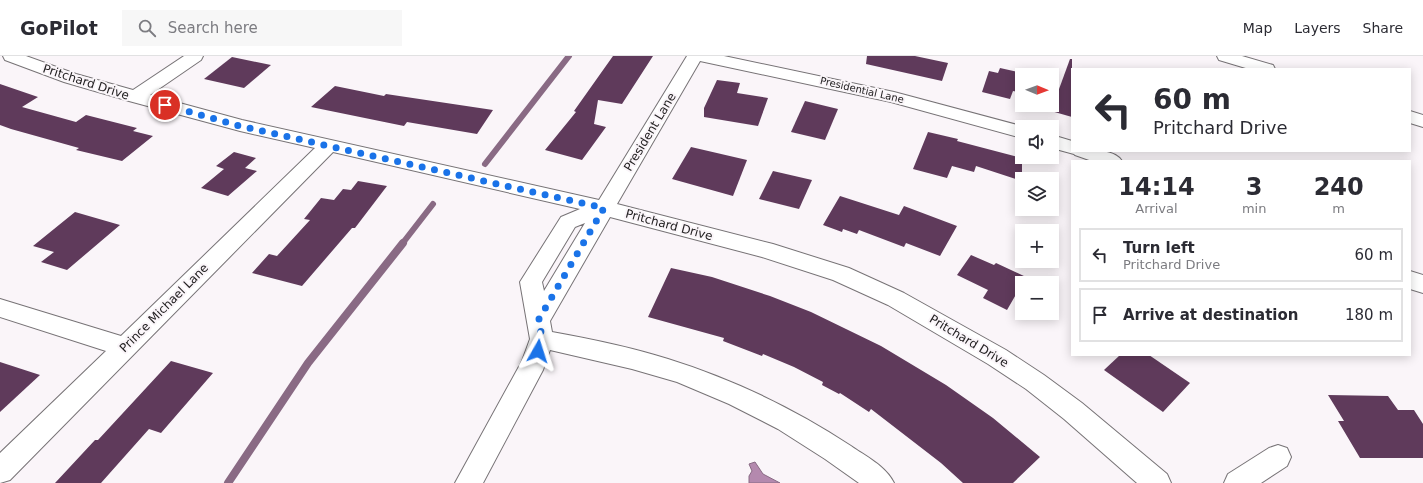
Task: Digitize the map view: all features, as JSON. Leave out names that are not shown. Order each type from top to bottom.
[{"type":"street","name":"Pritchard Drive","points":[[11,56],[70,78],[240,126],[604,208],[765,250],[864,283],[896,299],[997,357],[1035,382],[1073,411],[1157,483]]},
{"type":"street","points":[[135,97],[195,56]]},
{"type":"street","name":"President Lane","points":[[469,483],[534,363],[540,329],[604,208],[696,56]]},
{"type":"street","name":"Presidential Lane","points":[[700,56],[894,97],[1015,130]]},
{"type":"street","points":[[1225,56],[1264,68]]},
{"type":"street","points":[[1411,116],[1423,121]]},
{"type":"street","points":[[1059,143],[1071,148]]},
{"type":"street","name":"Prince Michael Lane","points":[[0,471],[329,145]]},
{"type":"street","points":[[1085,152],[1109,160]]},
{"type":"street","points":[[1411,279],[1423,285]]},
{"type":"street","points":[[0,308],[124,347]]},
{"type":"street","points":[[540,329],[614,354],[686,375],[751,402],[792,423],[834,449],[880,483]]},
{"type":"street","points":[[1238,483],[1278,457]]},
{"type":"shaded area","points":[[755,462],[763,474],[780,483],[749,483],[749,476],[752,471],[749,464]]},
{"type":"building","points":[[613,56],[653,56],[622,104],[598,100],[594,124],[606,127],[582,160],[545,150],[576,112],[574,111]]},
{"type":"building","points":[[867,56],[915,56],[948,63],[942,81],[866,64]]},
{"type":"building","points":[[232,57],[271,65],[244,88],[204,79]]},
{"type":"building","points":[[1070,59],[1072,59],[1071,68],[1071,117],[1054,112],[1059,112],[1059,89]]},
{"type":"building","points":[[1000,68],[1015,71],[1015,91],[1013,91],[1010,99],[982,92],[989,71],[998,73]]},
{"type":"building","points":[[717,80],[740,83],[737,93],[768,98],[758,126],[704,117],[704,108]]},
{"type":"building","points":[[0,84],[38,97],[22,107],[76,122],[86,115],[137,128],[133,131],[153,136],[122,161],[76,150],[79,148],[11,129],[0,125]]},
{"type":"building","points":[[335,86],[384,96],[386,94],[493,110],[477,134],[407,122],[404,126],[311,107]]},
{"type":"building","points":[[805,101],[838,109],[825,140],[791,132]]},
{"type":"building","points":[[928,132],[958,139],[957,141],[1015,156],[1015,164],[1022,164],[1022,172],[1015,172],[1015,179],[976,166],[974,172],[952,166],[947,178],[913,169]]},
{"type":"building","points":[[691,147],[747,160],[733,196],[672,179]]},
{"type":"building","points":[[234,152],[256,158],[245,168],[257,171],[228,196],[201,188],[224,169],[216,166]]},
{"type":"building","points":[[773,171],[812,180],[799,209],[759,199]]},
{"type":"building","points":[[358,181],[387,186],[355,228],[352,228],[302,286],[252,273],[269,254],[277,256],[310,220],[304,219],[321,198],[334,200],[343,189],[351,190]]},
{"type":"building","points":[[840,196],[899,215],[904,206],[957,226],[940,256],[906,243],[904,247],[859,230],[857,234],[843,229],[842,232],[823,225]]},
{"type":"building","points":[[75,212],[120,225],[67,270],[41,262],[54,252],[33,246]]},
{"type":"building","points":[[971,255],[994,265],[996,263],[1024,276],[1015,276],[1015,296],[1007,310],[983,298],[988,290],[957,275]]},
{"type":"building","points":[[671,268],[712,277],[770,296],[811,312],[881,346],[946,385],[993,418],[1040,457],[1013,483],[963,483],[941,463],[871,409],[869,412],[840,393],[839,394],[822,385],[823,382],[794,367],[763,354],[762,356],[723,341],[724,338],[648,317]]},
{"type":"building","points":[[1119,356],[1150,356],[1190,383],[1163,412],[1104,370]]},
{"type":"building","points":[[171,361],[213,373],[161,433],[149,429],[101,483],[55,483],[95,440],[98,440]]},
{"type":"building","points":[[0,362],[40,375],[0,412]]},
{"type":"building","points":[[1328,395],[1388,396],[1398,410],[1414,410],[1423,424],[1423,458],[1360,458],[1338,421],[1344,421]]},
{"type":"waterway","points":[[485,164],[569,56]]},
{"type":"waterway","points":[[402,244],[433,204]]},
{"type":"waterway","points":[[228,483],[308,363],[403,243]]},
{"type":"route","points":[[165,105],[240,126],[344,148],[604,208],[539,319],[542,339],[538,351]]}]
